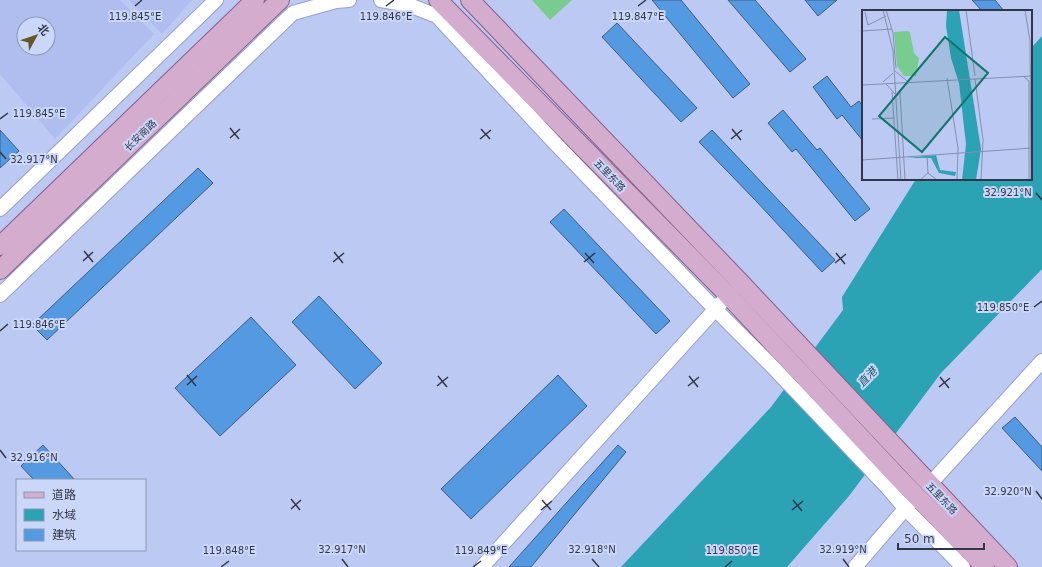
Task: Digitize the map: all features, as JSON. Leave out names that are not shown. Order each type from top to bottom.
[{"type":"main road","name":"长安南路","points":[[0,246],[255,0]]},
{"type":"main road","points":[[276,4],[292,0]]},
{"type":"main road","name":"五里东路","points":[[470,0],[734,289],[781,350],[985,567]]},
{"type":"main road","name":"五里东路","points":[[437,1],[734,289]]},
{"type":"main road","name":"长安南路","points":[[0,270],[276,4]]},
{"type":"main road","name":"五里东路","points":[[917,496],[1008,567]]},
{"type":"street","points":[[0,208],[216,0]]},
{"type":"street","points":[[0,295],[293,13],[336,1],[349,0]]},
{"type":"street","points":[[381,0],[409,6],[437,16],[553,141],[715,309],[781,350]]},
{"type":"street","points":[[482,567],[734,289]]},
{"type":"street","points":[[854,567],[917,496],[1042,361]]},
{"type":"street","points":[[917,496],[963,567]]},
{"type":"shaded area","points":[[0,0],[120,0],[154,34],[55,139],[0,74]]},
{"type":"shaded area","points":[[129,0],[192,0],[162,34]]},
{"type":"shaded area","points":[[532,0],[572,0],[550,20]]},
{"type":"water","name":"直港","points":[[1042,36],[1042,269],[941,373],[849,496],[787,567],[621,567],[771,407],[843,310],[842,297],[915,180],[1032,180],[1032,47]]},
{"type":"building","points":[[652,0],[681,0],[750,84],[733,98]]},
{"type":"building","points":[[728,0],[755,0],[806,59],[790,72]]},
{"type":"building","points":[[805,0],[837,0],[818,16]]},
{"type":"building","points":[[972,0],[995,0],[1003,10],[981,10]]},
{"type":"building","points":[[617,23],[697,108],[681,122],[602,37]]},
{"type":"building","points":[[827,76],[851,107],[859,101],[862,106],[862,140],[842,115],[837,119],[813,87]]},
{"type":"building","points":[[783,110],[817,150],[820,148],[870,209],[855,221],[796,149],[792,152],[768,123]]},
{"type":"building","points":[[0,130],[19,151],[0,168]]},
{"type":"building","points":[[712,130],[835,260],[822,272],[699,142]]},
{"type":"building","points":[[198,168],[213,183],[47,340],[32,325]]},
{"type":"building","points":[[564,209],[670,321],[656,334],[550,222]]},
{"type":"building","points":[[319,296],[382,363],[355,389],[292,322]]},
{"type":"building","points":[[251,317],[296,365],[220,436],[175,388]]},
{"type":"building","points":[[558,375],[587,406],[471,519],[441,489]]},
{"type":"building","points":[[1015,417],[1042,447],[1042,471],[1002,428]]},
{"type":"building","points":[[43,445],[74,479],[33,479],[21,466]]},
{"type":"building","points":[[618,445],[626,452],[531,567],[509,567]]}]
